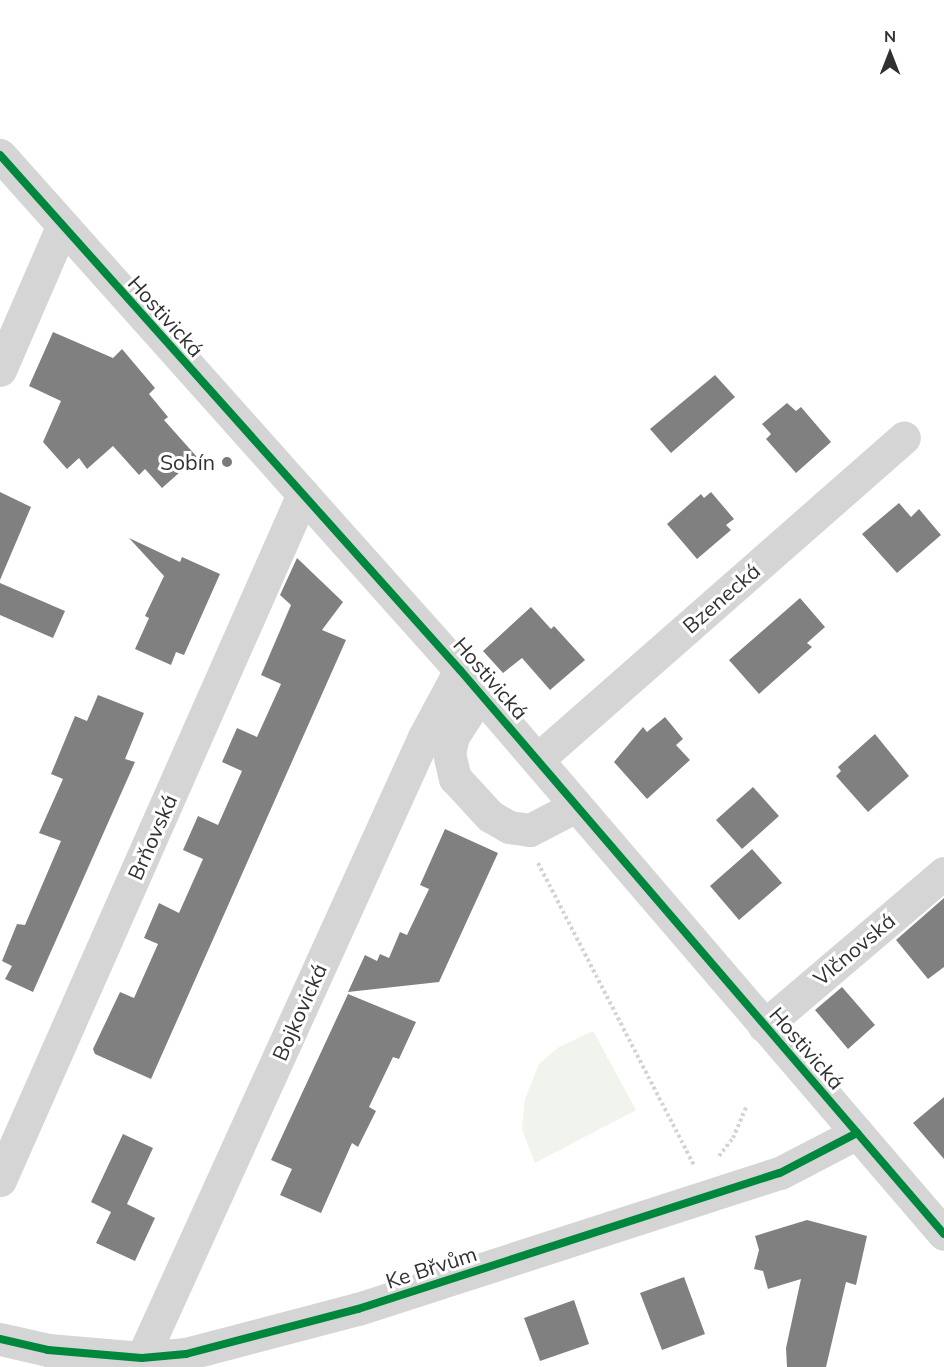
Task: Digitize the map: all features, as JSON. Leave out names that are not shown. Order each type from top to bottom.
[{"type":"street","name":"Hostivická","points":[[0,155],[471,682],[944,1234]]},
{"type":"street","points":[[0,370],[62,227]]},
{"type":"street","name":"Bzenecká","points":[[538,759],[904,438]]},
{"type":"street","name":"Brňovská","points":[[0,1180],[303,494]]},
{"type":"street","name":"Hostivická","points":[[471,682],[449,753],[455,778],[490,816],[509,827],[530,830],[576,806]]},
{"type":"street","name":"Bojkovická","points":[[165,1360],[424,737],[471,682]]},
{"type":"street","name":"Vlčnovská","points":[[764,1026],[944,873]]},
{"type":"street","name":"Ke Břvům","points":[[0,1339],[48,1350],[165,1360],[358,1309],[780,1173],[857,1133]]},
{"type":"path","points":[[536,859],[695,1169],[703,1165]]},
{"type":"path","points":[[712,1162],[733,1138],[747,1105]]},
{"type":"shaded area","points":[[593,1031],[636,1110],[535,1163],[522,1129],[525,1099],[539,1064],[559,1047]]},
{"type":"building","points":[[53,332],[113,358],[122,349],[155,388],[149,394],[168,417],[164,420],[197,457],[162,488],[145,469],[139,475],[113,446],[87,469],[79,458],[67,469],[43,442],[61,401],[29,386]]},
{"type":"building","points":[[715,375],[735,397],[671,453],[650,429]]},
{"type":"building","points":[[787,403],[796,411],[801,407],[831,442],[796,473],[766,439],[771,434],[762,424]]},
{"type":"building","points":[[0,492],[31,507],[0,580]]},
{"type":"building","points":[[711,492],[734,519],[726,525],[731,530],[697,559],[667,524],[701,494],[704,498]]},
{"type":"building","points":[[899,503],[911,517],[919,509],[941,535],[897,573],[862,534]]},
{"type":"building","points":[[129,538],[180,562],[182,557],[220,574],[184,655],[176,652],[171,665],[135,649],[149,618],[145,616],[164,576]]},
{"type":"building","points":[[297,558],[343,602],[322,630],[346,640],[151,1079],[95,1054],[93,1049],[120,992],[134,998],[158,944],[144,938],[159,903],[179,913],[203,859],[183,850],[198,816],[218,825],[242,771],[222,762],[237,728],[257,737],[281,684],[261,675],[291,605],[280,595]]},
{"type":"building","points":[[0,583],[65,611],[53,638],[0,615]]},
{"type":"building","points":[[800,598],[825,627],[807,643],[812,647],[759,694],[729,660]]},
{"type":"building","points":[[531,607],[551,629],[554,626],[585,660],[550,690],[522,658],[503,673],[483,651]]},
{"type":"building","points":[[98,695],[144,713],[125,759],[135,762],[33,992],[5,979],[12,966],[2,961],[17,924],[25,925],[61,841],[39,833],[63,779],[51,774],[75,716],[87,721]]},
{"type":"building","points":[[665,717],[683,739],[676,745],[690,760],[647,799],[614,762],[643,727],[647,732]]},
{"type":"building","points":[[875,734],[909,776],[868,812],[836,776],[841,771],[838,767]]},
{"type":"building","points":[[753,787],[779,816],[742,849],[716,820]]},
{"type":"building","points":[[445,829],[498,853],[439,982],[348,992],[365,955],[377,961],[380,954],[389,958],[400,932],[407,935],[429,889],[420,885]]},
{"type":"building","points":[[752,849],[782,883],[739,920],[710,886]]},
{"type":"building","points":[[944,898],[944,967],[928,979],[896,940]]},
{"type":"building","points":[[842,987],[875,1025],[848,1049],[815,1010]]},
{"type":"building","points":[[348,994],[416,1022],[399,1059],[393,1057],[369,1107],[376,1111],[358,1147],[352,1143],[321,1213],[280,1195],[292,1169],[271,1160]]},
{"type":"building","points":[[944,1097],[944,1159],[913,1123]]},
{"type":"building","points":[[123,1134],[153,1148],[127,1204],[155,1218],[135,1261],[96,1243],[111,1212],[91,1202]]},
{"type":"building","points":[[807,1220],[867,1236],[856,1285],[846,1282],[826,1367],[787,1367],[786,1348],[801,1279],[768,1289],[763,1271],[754,1269],[759,1250],[755,1236]]},
{"type":"building","points":[[684,1277],[705,1334],[662,1350],[640,1293]]},
{"type":"building","points":[[574,1300],[589,1344],[540,1361],[524,1318]]},
{"type":"cycle path","points":[[0,155],[460,670],[944,1234]]},
{"type":"cycle path","points":[[0,1339],[48,1350],[142,1358],[186,1354],[358,1309],[780,1173],[857,1133]]},
{"type":"place","name":"Sobín","points":[[227,462]]}]
